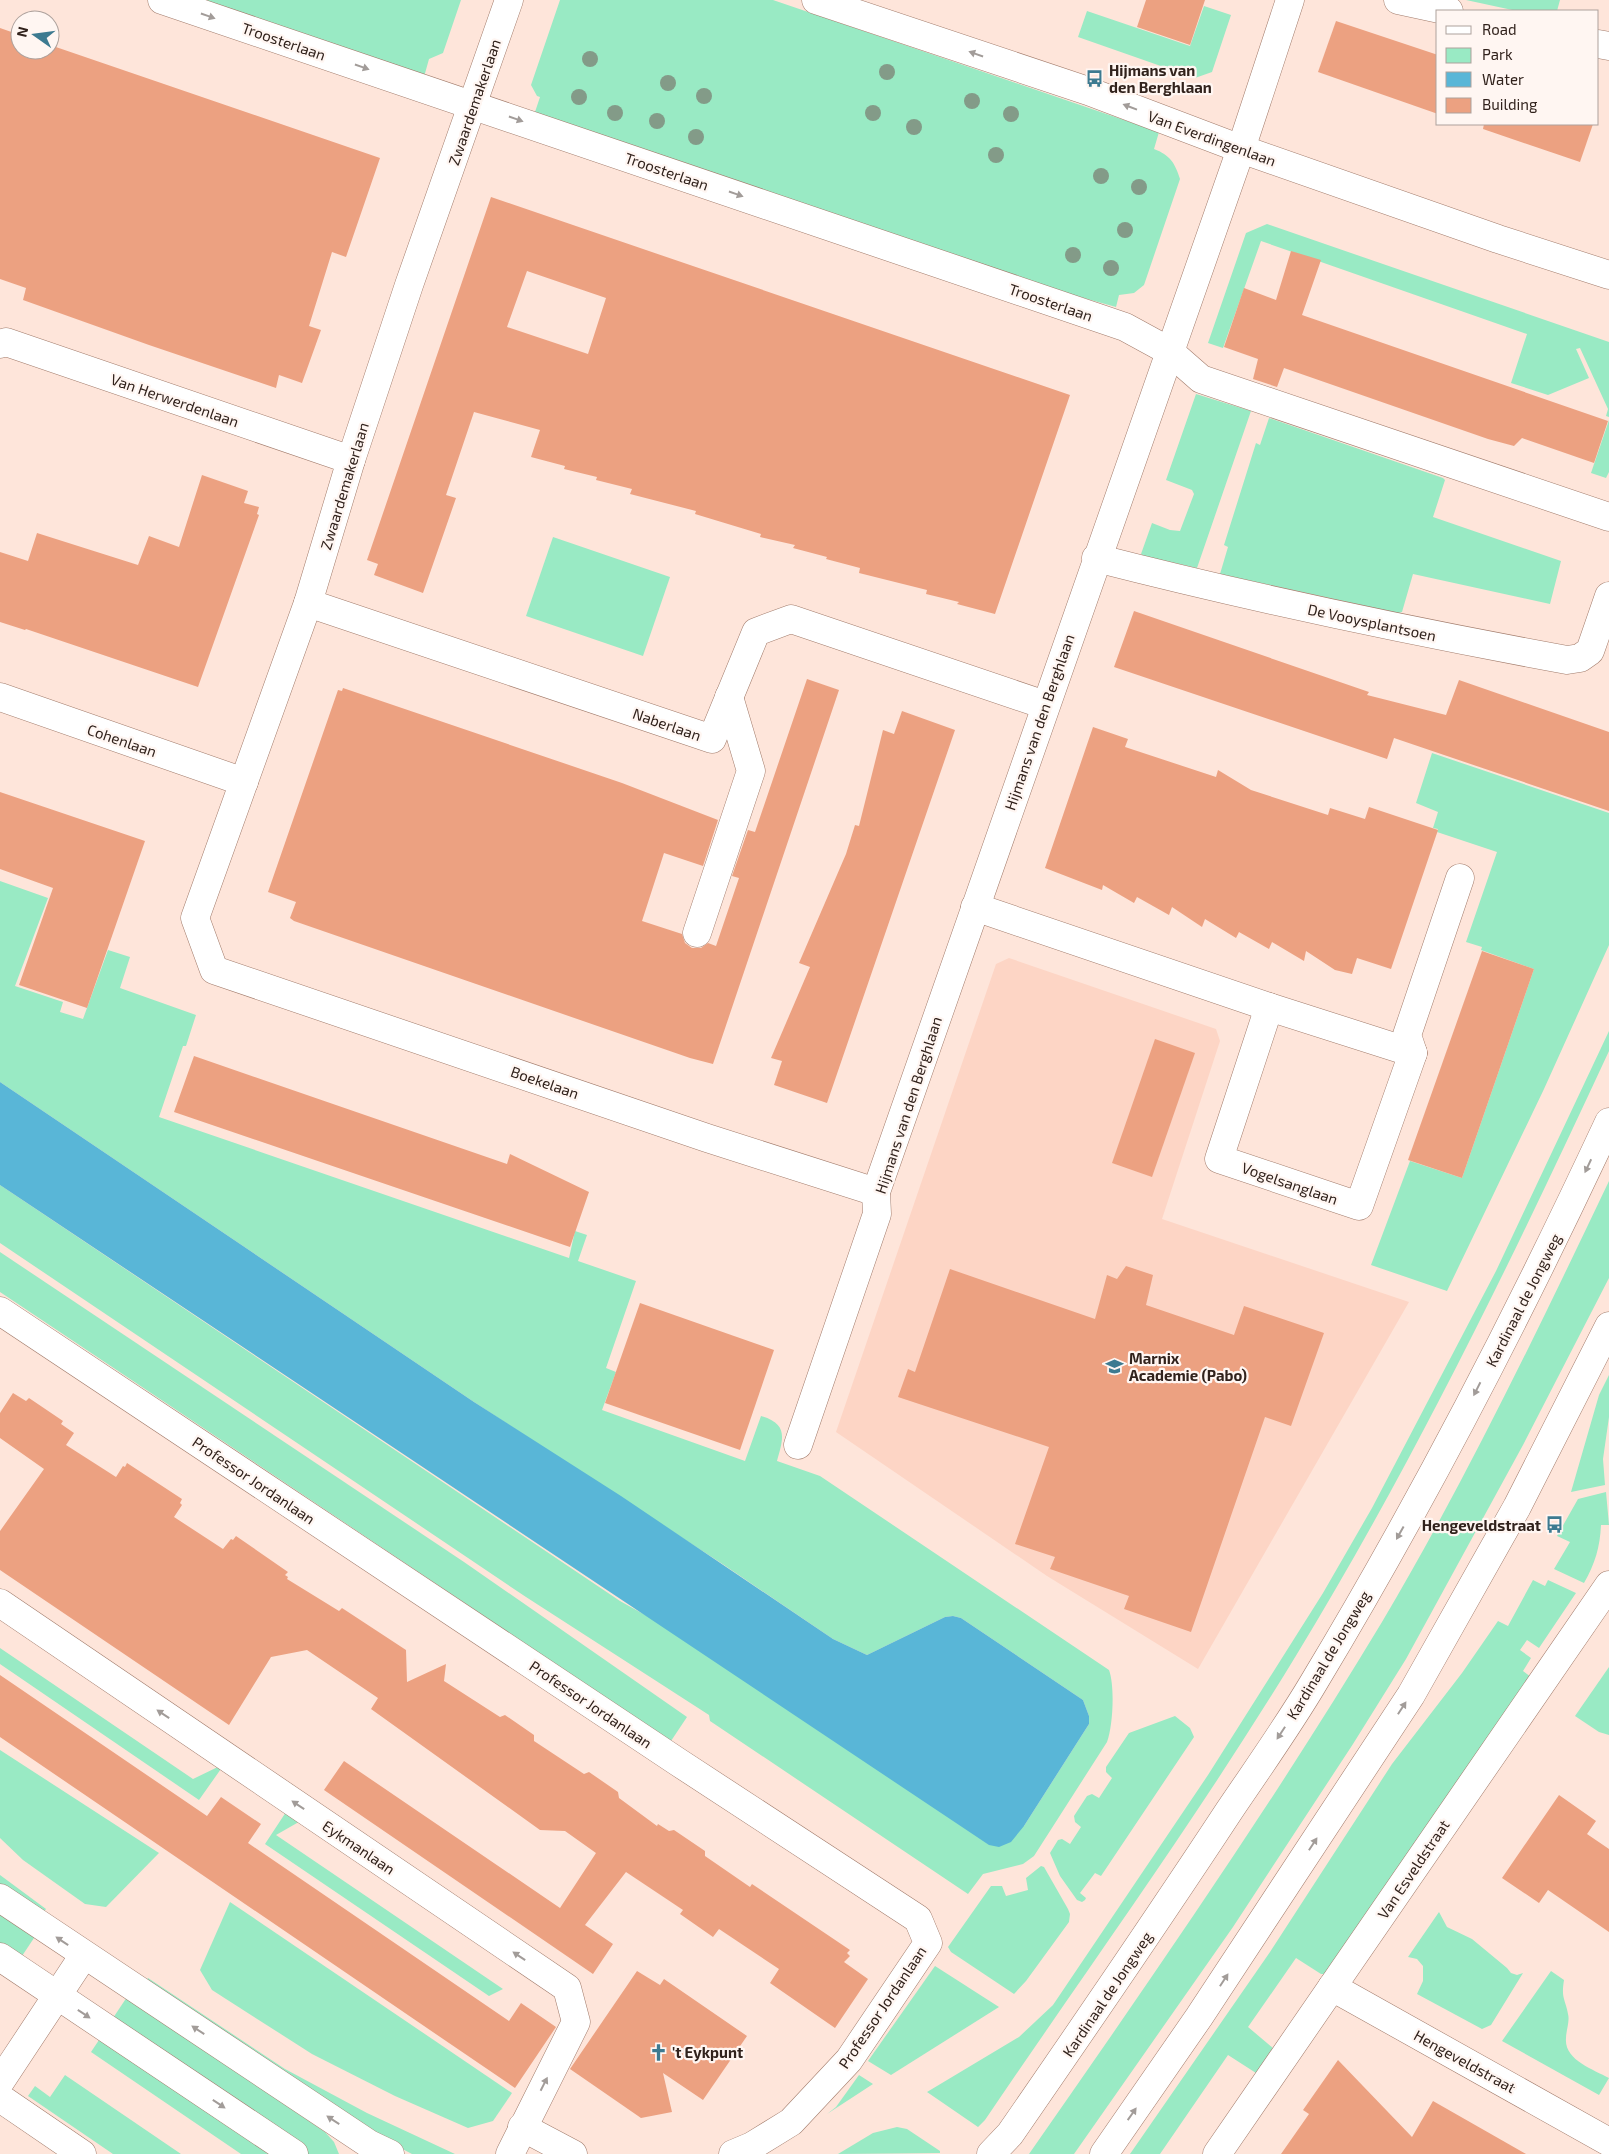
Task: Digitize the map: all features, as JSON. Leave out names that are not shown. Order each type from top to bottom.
[{"type":"street","name":"Troosterlaan","points":[[162,0],[1125,327],[1169,351]]},
{"type":"street","name":"Zwaardemakerlaan","points":[[214,970],[195,918],[308,603],[351,460],[409,285],[509,0]]},
{"type":"street","name":"Van Everdingenlaan","points":[[816,0],[1088,91],[1241,149],[1498,239],[1609,275]]},
{"type":"street","name":"Hijmans van den Berghlaan","points":[[798,1445],[877,1214],[876,1192],[1096,558],[1241,149],[1290,0]]},
{"type":"street","points":[[1398,0],[1444,10]]},
{"type":"street","name":"Van Herwerdenlaan","points":[[0,344],[6,342],[351,460]]},
{"type":"street","points":[[1169,351],[1201,379],[1609,517]]},
{"type":"street","name":"De Vooysplantsoen","points":[[1096,558],[1202,585],[1404,629],[1567,660],[1580,658],[1590,651],[1609,596]]},
{"type":"street","name":"Naberlaan","points":[[308,603],[712,739],[756,632],[791,619],[1045,705]]},
{"type":"street","name":"Cohenlaan","points":[[0,697],[244,782]]},
{"type":"street","points":[[696,933],[751,771],[730,697]]},
{"type":"street","name":"Vogelsanglaan","points":[[1269,1007],[1219,1159],[1359,1206],[1413,1053],[1407,1035],[1460,878]]},
{"type":"street","points":[[975,907],[1269,1007],[1413,1053]]},
{"type":"street","name":"Boekelaan","points":[[214,970],[707,1138],[876,1192]]},
{"type":"street","name":"Kardinaal de Jongweg","points":[[991,2154],[1010,2134],[1078,2036],[1313,1684],[1398,1536],[1471,1400],[1555,1238],[1609,1122]]},
{"type":"street","name":"Professor Jordanlaan","points":[[0,1311],[678,1762],[918,1919],[928,1943],[849,2060],[791,2122],[752,2146],[732,2154]]},
{"type":"street","points":[[1104,2154],[1199,2017],[1411,1695],[1517,1507],[1609,1326]]},
{"type":"street","name":"Van Esveldstraat","points":[[1217,2154],[1609,1585]]},
{"type":"street","name":"Eykmanlaan","points":[[0,1604],[567,1988],[576,2022],[510,2154]]},
{"type":"street","points":[[0,1898],[374,2151]]},
{"type":"street","points":[[0,2082],[84,1955]]},
{"type":"street","points":[[0,1957],[294,2154]]},
{"type":"street","name":"Hengeveldstraat","points":[[1332,1988],[1605,2131]]},
{"type":"street","points":[[0,2098],[82,2154]]},
{"type":"street","points":[[522,2127],[573,2154]]},
{"type":"shaded area","name":"Marnix Academie (Pabo)","points":[[1009,958],[1216,1029],[1220,1041],[1162,1219],[1409,1302],[1198,1669],[1047,1576],[836,1432],[996,964]]},
{"type":"green space","points":[[200,0],[461,0],[443,53],[429,59],[424,77]]},
{"type":"green space","points":[[560,0],[773,0],[1159,132],[1154,149],[1171,160],[1180,179],[1144,285],[1134,293],[1119,295],[1116,307],[1008,277],[534,115],[540,97],[537,96],[531,85]]},
{"type":"green space","points":[[1466,0],[1560,0],[1557,10],[1512,10]]},
{"type":"green space","points":[[1204,6],[1231,15],[1212,72],[1195,78],[1078,37],[1087,11],[1190,46]]},
{"type":"green space","points":[[1267,224],[1609,342],[1609,417],[1606,416],[1608,409],[1580,348],[1576,349],[1589,378],[1548,395],[1511,383],[1527,334],[1261,241],[1223,348],[1208,343],[1246,233]]},
{"type":"green space","points":[[1196,394],[1251,411],[1197,568],[1141,554],[1152,523],[1170,530],[1180,531],[1194,494],[1192,490],[1166,480]]},
{"type":"green space","points":[[1269,418],[1443,478],[1445,480],[1433,517],[1561,561],[1550,604],[1413,574],[1402,612],[1398,613],[1220,574],[1228,547],[1224,545],[1256,443],[1260,445]]},
{"type":"green space","points":[[1609,420],[1609,472],[1606,478],[1591,473]]},
{"type":"green space","points":[[553,537],[670,577],[643,656],[526,616]]},
{"type":"green space","points":[[1432,753],[1609,813],[1609,945],[1544,1089],[1447,1291],[1371,1265],[1410,1161],[1462,1178],[1534,969],[1481,950],[1482,947],[1466,942],[1497,852],[1437,832],[1438,829],[1433,828],[1438,812],[1416,803]]},
{"type":"green space","points":[[0,881],[48,898],[15,986],[63,1002],[60,1012],[83,1019],[108,950],[130,957],[120,988],[196,1015],[186,1046],[183,1046],[159,1117],[569,1258],[575,1231],[587,1235],[578,1261],[636,1281],[606,1368],[616,1372],[602,1410],[745,1461],[761,1416],[770,1419],[776,1423],[782,1433],[777,1461],[820,1476],[1109,1670],[1112,1686],[1112,1706],[1111,1726],[1107,1742],[1034,1856],[1023,1864],[983,1874],[968,1894],[710,1721],[709,1715],[526,1597],[0,1243],[0,1185],[620,1601],[1024,1826],[1089,1724],[1089,1716],[1083,1700],[961,1618],[945,1617],[867,1655],[833,1639],[724,1565],[474,1402],[0,1082]]},
{"type":"green space","points":[[1609,1031],[1609,1051],[1500,1281],[1423,1432],[1340,1581],[1297,1654],[1222,1773],[985,2120],[978,2127],[927,2092],[1019,2037],[1053,2005],[1208,1775],[1323,1593],[1372,1508],[1496,1271]]},
{"type":"green space","points":[[1609,1181],[1609,1278],[1523,1445],[1406,1659],[1353,1744],[1233,1927],[1074,2154],[1029,2154],[1254,1825],[1382,1622],[1472,1459],[1528,1349]]},
{"type":"green space","points":[[0,1252],[464,1562],[687,1717],[671,1741],[0,1292]]},
{"type":"green space","points":[[1609,1375],[1609,1417],[1603,1459],[1605,1485],[1571,1492],[1599,1395]]},
{"type":"green space","points":[[1606,1492],[1609,1525],[1601,1525],[1596,1555],[1584,1583],[1554,1569],[1570,1542],[1557,1536],[1578,1499]]},
{"type":"green space","points":[[1533,1580],[1545,1586],[1548,1580],[1576,1593],[1539,1648],[1527,1640],[1520,1650],[1531,1658],[1523,1671],[1531,1677],[1325,1974],[1321,1974],[1296,1958],[1248,2027],[1273,2048],[1256,2073],[1228,2055],[1160,2154],[1130,2154],[1270,1952],[1392,1764],[1462,1673],[1498,1621],[1508,1626]]},
{"type":"green space","points":[[0,1648],[193,1779],[224,1764],[223,1766],[199,1800],[0,1664]]},
{"type":"green space","points":[[1609,1667],[1609,1735],[1599,1732],[1575,1716]]},
{"type":"green space","points":[[1175,1716],[1190,1728],[1194,1737],[1101,1876],[1095,1873],[1080,1893],[1086,1898],[1085,1900],[1082,1902],[1077,1900],[1060,1876],[1050,1853],[1058,1840],[1062,1839],[1070,1844],[1081,1827],[1075,1822],[1074,1816],[1087,1796],[1092,1794],[1099,1798],[1112,1778],[1106,1772],[1106,1767],[1129,1733]]},
{"type":"green space","points":[[0,1750],[159,1853],[106,1907],[85,1904],[23,1860],[0,1838]]},
{"type":"green space","points":[[288,1809],[304,1819],[276,1835],[503,1989],[489,1996],[265,1844]]},
{"type":"green space","points":[[1041,1866],[1044,1867],[1068,1909],[1070,1914],[1069,1922],[1026,1981],[1014,1994],[951,1952],[948,1947],[991,1886],[1002,1886],[1006,1896],[1028,1890],[1026,1878]]},
{"type":"green space","points":[[0,1875],[46,1909],[41,1916],[0,1888]]},
{"type":"green space","points":[[230,1902],[512,2093],[493,2121],[468,2128],[395,2096],[312,2054],[212,1990],[200,1970]]},
{"type":"green space","points":[[0,1911],[36,1935],[20,1959],[0,1946]]},
{"type":"green space","points":[[1439,1912],[1447,1927],[1472,1939],[1511,1973],[1517,1975],[1523,1973],[1491,2025],[1482,2029],[1417,1994],[1423,1981],[1423,1966],[1417,1959],[1408,1957]]},
{"type":"green space","points":[[935,1966],[999,2007],[891,2075],[868,2061]]},
{"type":"green space","points":[[1551,1971],[1564,1980],[1563,1995],[1568,2017],[1566,2038],[1570,2052],[1581,2063],[1609,2078],[1599,2095],[1502,2041]]},
{"type":"green space","points":[[148,1978],[285,2069],[367,2113],[455,2154],[412,2154],[389,2142],[143,1985]]},
{"type":"green space","points":[[127,1997],[325,2132],[334,2142],[339,2154],[307,2154],[111,2021]]},
{"type":"green space","points":[[101,2037],[273,2154],[241,2154],[91,2052]]},
{"type":"green space","points":[[65,2075],[181,2154],[113,2154],[28,2096],[35,2086],[50,2097]]},
{"type":"green space","points":[[859,2075],[873,2084],[827,2114],[836,2107]]},
{"type":"green space","points":[[897,2127],[907,2129],[940,2151],[940,2153],[838,2154],[873,2133]]},
{"type":"water","points":[[0,1082],[474,1402],[621,1496],[833,1639],[867,1655],[945,1617],[953,1616],[961,1618],[1083,1700],[1089,1716],[1089,1724],[1024,1826],[1011,1842],[999,1847],[989,1845],[0,1185]]},
{"type":"building","points":[[1146,0],[1205,0],[1190,45],[1137,27]]},
{"type":"building","points":[[1336,21],[1436,54],[1436,113],[1318,72]]},
{"type":"building","points":[[0,28],[10,32],[10,60],[60,60],[60,48],[380,158],[346,257],[332,252],[309,326],[321,330],[302,383],[279,375],[276,388],[149,345],[23,300],[26,288],[0,279]]},
{"type":"building","points":[[1484,125],[1593,125],[1580,162],[1483,129]]},
{"type":"building","points":[[491,197],[1070,395],[995,614],[957,604],[959,602],[926,594],[927,590],[859,573],[860,568],[793,548],[795,545],[760,537],[761,534],[695,514],[696,511],[630,494],[632,489],[596,480],[597,477],[564,469],[565,466],[531,457],[540,430],[474,412],[446,495],[456,498],[423,593],[374,575],[378,564],[367,560]],"holes":[[[527,271],[606,298],[588,354],[507,327]]]},
{"type":"building","points":[[1291,251],[1321,260],[1302,315],[1608,421],[1594,463],[1522,438],[1514,446],[1488,439],[1284,368],[1277,387],[1253,379],[1258,359],[1224,347],[1244,288],[1276,300]]},
{"type":"building","points":[[202,475],[248,491],[244,503],[259,507],[257,514],[259,515],[198,687],[0,622],[0,552],[28,561],[37,533],[138,565],[149,536],[179,547]]},
{"type":"building","points":[[1134,611],[1369,692],[1367,695],[1446,715],[1459,680],[1609,732],[1609,811],[1394,738],[1387,759],[1114,667]]},
{"type":"building","points":[[807,679],[839,690],[713,1064],[690,1058],[294,921],[290,918],[296,902],[268,892],[338,690],[342,691],[343,688],[622,783],[718,820],[703,866],[664,853],[642,921],[682,934],[685,943],[692,948],[701,948],[708,943],[716,946],[739,878],[732,876],[748,830],[755,832]]},
{"type":"building","points":[[902,711],[955,730],[827,1103],[774,1085],[782,1061],[771,1058],[810,967],[799,963],[846,854],[855,825],[859,826],[883,730],[894,734]]},
{"type":"building","points":[[1093,727],[1128,739],[1125,747],[1216,777],[1218,770],[1251,790],[1328,815],[1330,808],[1365,819],[1369,807],[1438,830],[1391,969],[1357,958],[1352,974],[1335,970],[1306,951],[1304,961],[1272,942],[1269,949],[1239,932],[1236,938],[1205,919],[1202,927],[1172,907],[1169,915],[1137,897],[1134,903],[1103,885],[1102,890],[1045,868]]},
{"type":"building","points":[[0,792],[145,841],[87,1008],[19,985],[53,888],[0,869]]},
{"type":"building","points":[[1482,951],[1534,969],[1462,1178],[1408,1160]]},
{"type":"building","points":[[1155,1039],[1195,1053],[1152,1177],[1112,1163]]},
{"type":"building","points":[[194,1056],[507,1164],[510,1154],[589,1192],[570,1247],[174,1112]]},
{"type":"building","points":[[1126,1266],[1153,1275],[1146,1305],[1234,1335],[1244,1306],[1324,1333],[1291,1426],[1265,1417],[1191,1632],[1124,1609],[1129,1596],[1050,1569],[1055,1557],[1015,1544],[1049,1447],[898,1397],[908,1369],[915,1372],[950,1269],[1095,1319],[1107,1275],[1117,1279]]},
{"type":"building","points":[[640,1303],[774,1350],[740,1450],[605,1403]]},
{"type":"building","points":[[13,1393],[26,1401],[29,1398],[63,1421],[61,1424],[74,1433],[66,1445],[116,1477],[127,1463],[182,1499],[180,1503],[182,1505],[174,1517],[223,1549],[236,1536],[288,1572],[285,1575],[288,1577],[287,1579],[339,1611],[342,1608],[406,1650],[407,1682],[446,1664],[444,1681],[500,1717],[505,1715],[534,1735],[534,1741],[584,1774],[589,1772],[618,1792],[619,1798],[657,1826],[658,1824],[669,1831],[674,1830],[705,1851],[705,1856],[750,1887],[752,1884],[850,1950],[847,1953],[850,1956],[844,1962],[868,1979],[835,2028],[770,1983],[779,1969],[719,1929],[713,1937],[680,1914],[683,1910],[626,1872],[585,1925],[613,1944],[593,1974],[324,1790],[344,1761],[560,1908],[596,1853],[565,1831],[540,1830],[371,1709],[378,1698],[307,1650],[271,1657],[229,1725],[0,1570],[0,1531],[44,1469],[0,1438],[0,1413]]},
{"type":"building","points":[[0,1675],[207,1816],[221,1797],[261,1824],[248,1843],[509,2021],[521,2003],[556,2027],[515,2088],[0,1737]]},
{"type":"building","points":[[1559,1795],[1596,1821],[1587,1834],[1609,1849],[1609,1932],[1548,1890],[1539,1903],[1502,1878]]},
{"type":"building","name":"'t Eykpunt","points":[[637,1971],[660,1985],[664,1979],[747,2036],[703,2100],[663,2073],[672,2112],[641,2118],[570,2069]]},
{"type":"building","points":[[1338,2060],[1412,2137],[1433,2101],[1526,2154],[1281,2154],[1309,2114],[1303,2110]]},
{"type":"place","name":"Hijmans van den Berghlaan","points":[[1095,79]]},
{"type":"place","name":"Marnix Academie (Pabo)","points":[[1115,1367]]},
{"type":"place","name":"Hengeveldstraat","points":[[1555,1525]]},
{"type":"place","name":"'t Eykpunt","points":[[658,2052]]}]
